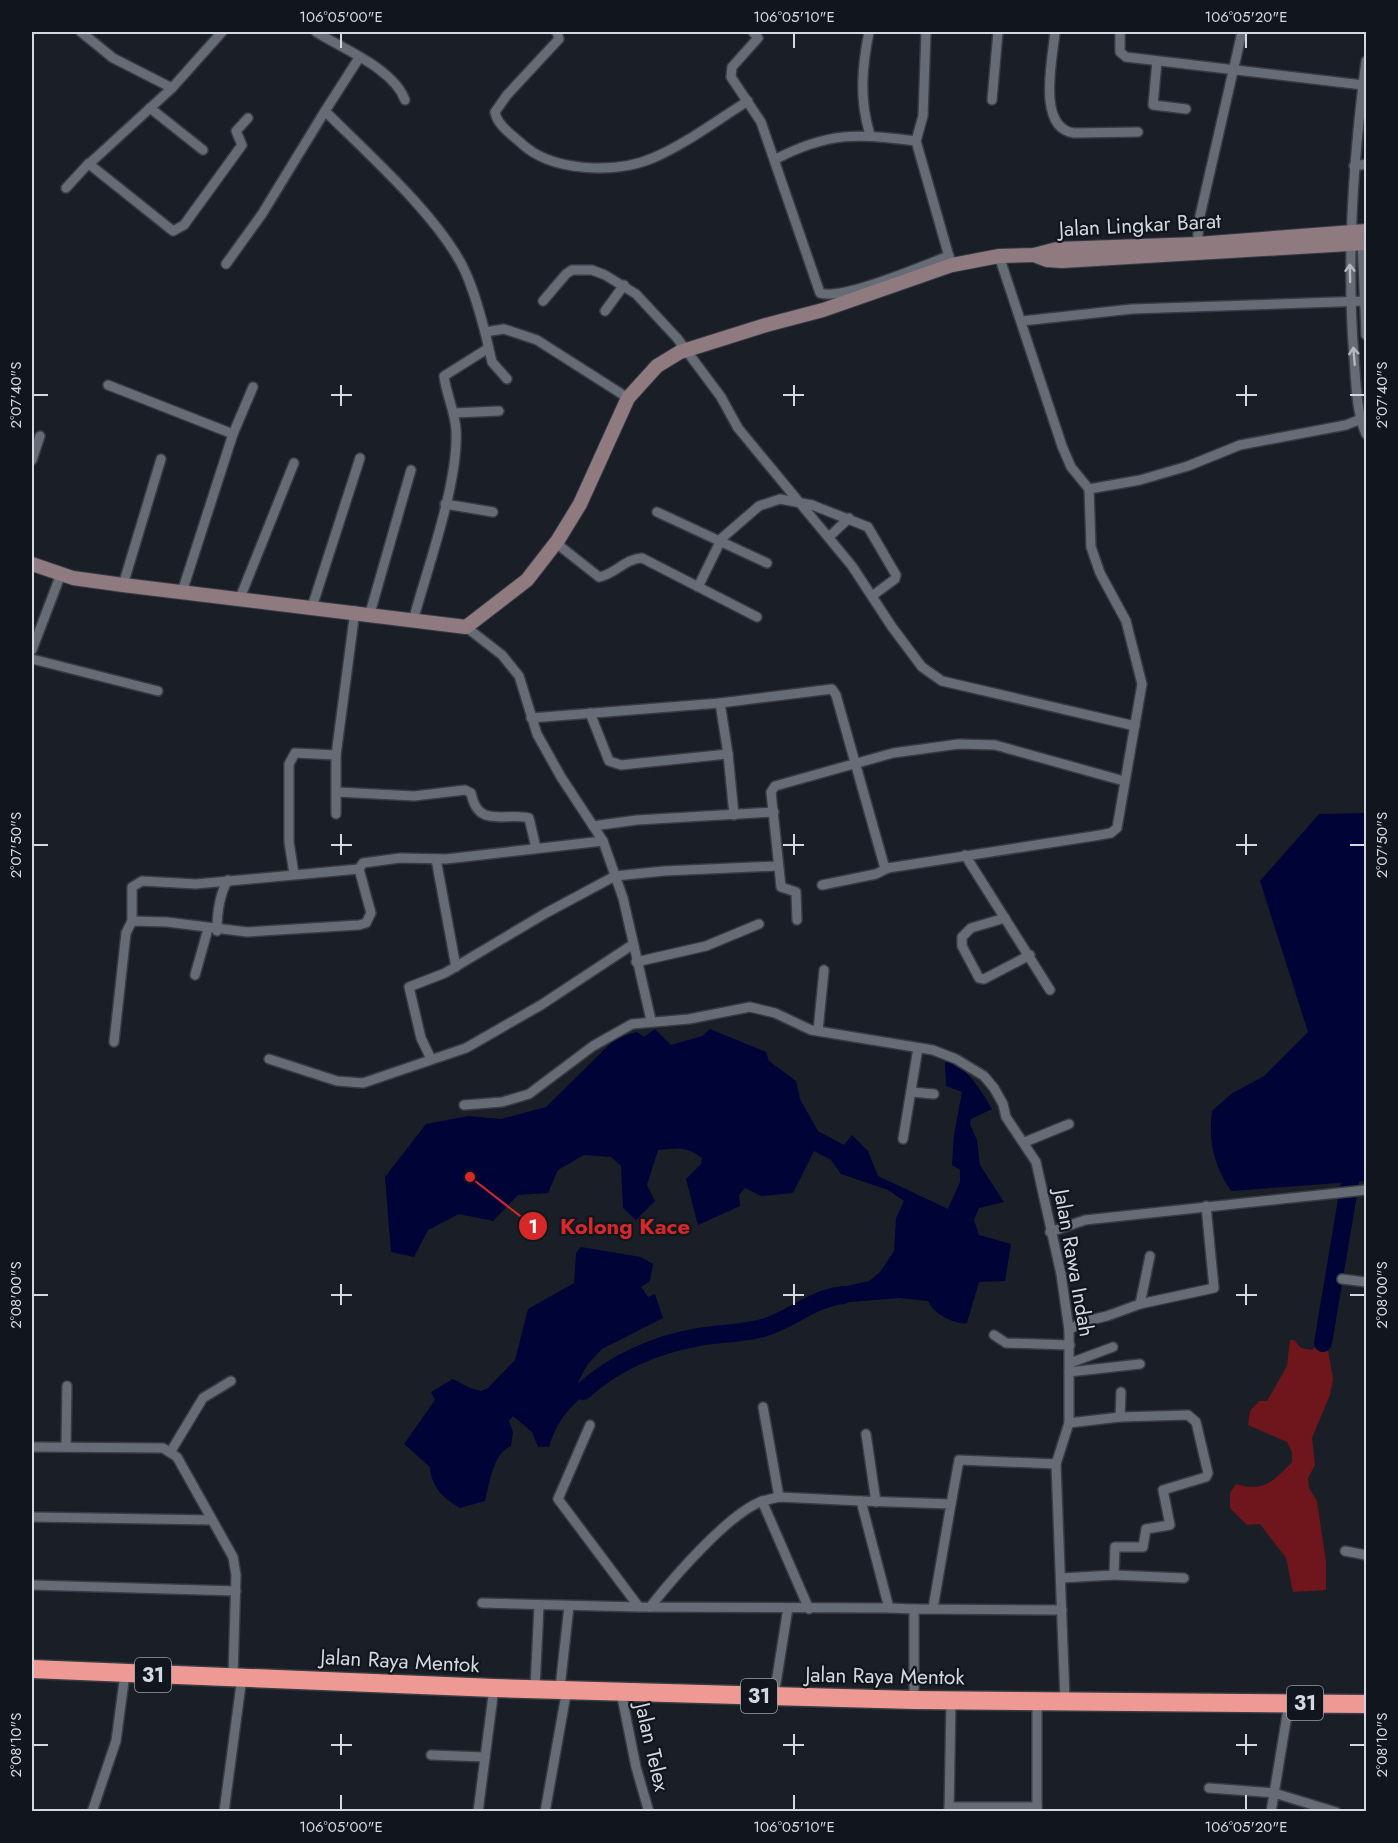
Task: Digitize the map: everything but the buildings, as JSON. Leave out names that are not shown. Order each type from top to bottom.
[{"type":"highway","name":"31","points":[[32,1669],[126,1674],[238,1676]]},
{"type":"highway","name":"Jalan Raya Mentok","points":[[238,1676],[494,1688],[914,1700],[1037,1699],[1289,1703]]},
{"type":"highway","name":"31","points":[[1289,1703],[1366,1704]]},
{"type":"street","points":[[81,32],[113,58],[172,88]]},
{"type":"street","points":[[66,188],[89,163],[172,88],[222,32]]},
{"type":"street","points":[[316,32],[396,83],[405,100]]},
{"type":"street","points":[[558,32],[560,39],[507,95],[495,112],[498,121],[526,148],[552,162],[585,167],[638,163],[666,150],[748,101]]},
{"type":"street","points":[[869,32],[862,68],[862,90],[870,135]]},
{"type":"street","points":[[758,34],[730,72],[761,122],[776,159],[820,293],[829,295],[859,289],[950,261],[916,141],[923,116],[926,32]]},
{"type":"street","points":[[992,100],[998,32]]},
{"type":"street","points":[[1055,32],[1048,103],[1060,125],[1065,131],[1074,133],[1138,132]]},
{"type":"street","points":[[1120,32],[1120,52],[1126,57],[1363,86]]},
{"type":"street","points":[[1197,249],[1205,191],[1236,70],[1242,32]]},
{"type":"street","points":[[226,264],[262,213],[359,58]]},
{"type":"street","points":[[1157,61],[1153,105],[1186,109]]},
{"type":"street","points":[[1366,61],[1354,166],[1354,214],[1359,237],[1366,335]]},
{"type":"street","points":[[150,108],[203,150]]},
{"type":"street","points":[[325,111],[429,219],[451,247],[463,268],[485,332],[487,349],[499,373],[507,379]]},
{"type":"street","points":[[89,163],[165,226],[178,230],[217,182],[242,145],[236,131],[248,118]]},
{"type":"street","points":[[776,159],[805,144],[830,138],[870,135],[916,141]]},
{"type":"street","points":[[1354,166],[1366,164]]},
{"type":"street","points":[[1089,489],[1140,480],[1188,466],[1240,445],[1271,437],[1363,424],[1350,302],[1359,237]]},
{"type":"street","name":"Jalan Lingkar Barat","points":[[466,627],[527,580],[556,543],[580,504],[628,398],[657,366],[686,350],[823,310],[950,261],[1034,255],[1047,260],[1062,261],[1359,237]]},
{"type":"street","points":[[822,885],[876,874],[888,868],[918,866],[965,855],[1111,832],[1117,828],[1141,699],[1139,669],[1126,621],[1100,573],[1091,547],[1089,489],[1071,467],[1062,446],[999,256]]},
{"type":"street","points":[[543,301],[566,274],[573,270],[592,270],[624,285],[652,311],[686,350],[721,397],[738,428],[829,537],[922,667],[942,681],[1135,726]]},
{"type":"street","points":[[605,312],[624,285]]},
{"type":"street","points":[[1022,321],[1132,309],[1365,301]]},
{"type":"street","points":[[485,332],[504,329],[537,340],[628,398]]},
{"type":"street","points":[[413,621],[445,504],[456,447],[454,413],[444,376],[487,349]]},
{"type":"street","points":[[108,385],[232,434]]},
{"type":"street","points":[[182,592],[232,434],[253,387]]},
{"type":"street","points":[[454,413],[499,411]]},
{"type":"street","points":[[32,460],[40,435]]},
{"type":"street","points":[[312,606],[360,458]]},
{"type":"street","points":[[123,585],[161,459]]},
{"type":"street","points":[[240,598],[294,463]]},
{"type":"street","points":[[370,613],[411,470]]},
{"type":"street","points":[[698,587],[720,542],[759,506],[780,500],[800,503],[849,518],[868,528],[896,575],[895,579],[872,596]]},
{"type":"street","points":[[445,504],[493,512]]},
{"type":"street","points":[[657,512],[767,563]]},
{"type":"street","points":[[829,537],[849,518]]},
{"type":"street","points":[[556,543],[599,577],[609,574],[627,561],[642,558],[757,617]]},
{"type":"street","points":[[32,564],[61,574],[123,585],[355,611],[466,627],[502,655],[519,676],[531,718],[561,777],[603,841],[623,898],[651,1020]]},
{"type":"street","points":[[32,650],[61,574]]},
{"type":"street","points":[[336,814],[336,755],[355,611]]},
{"type":"street","points":[[32,659],[158,691]]},
{"type":"street","points":[[531,718],[720,703],[831,689],[836,695],[884,865],[888,868]]},
{"type":"street","points":[[720,703],[734,815]]},
{"type":"street","points":[[590,713],[605,754],[614,764],[728,754]]},
{"type":"street","points":[[797,920],[796,892],[781,887],[771,792],[775,786],[856,763],[927,747],[995,745],[1124,781]]},
{"type":"street","points":[[294,874],[289,842],[291,757],[295,753],[336,755]]},
{"type":"street","points":[[337,792],[414,796],[465,790],[471,793],[474,806],[481,814],[494,817],[530,818],[536,848]]},
{"type":"street","points":[[593,826],[774,813]]},
{"type":"street","points":[[114,1042],[126,933],[132,921],[130,898],[135,883],[142,881],[196,884],[359,869],[367,861],[436,859],[603,841]]},
{"type":"street","points":[[965,855],[1050,990]]},
{"type":"street","points":[[436,859],[456,967]]},
{"type":"street","points":[[431,1059],[426,1053],[421,1038],[409,987],[456,967],[546,913],[615,876],[664,871],[778,866]]},
{"type":"street","points":[[132,921],[167,922],[212,930],[306,930],[366,923],[370,918],[370,906],[359,869]]},
{"type":"street","points":[[195,975],[228,880]]},
{"type":"street","points":[[1005,918],[971,928],[962,937],[962,946],[979,978],[984,979],[1030,955]]},
{"type":"street","points":[[636,962],[706,946],[759,924]]},
{"type":"street","points":[[269,1059],[349,1084],[363,1083],[466,1048],[541,1005],[632,945]]},
{"type":"street","points":[[818,1031],[825,970]]},
{"type":"street","points":[[464,1105],[502,1102],[529,1094],[593,1046],[625,1027],[651,1020],[689,1019],[750,1007],[775,1013],[818,1031],[918,1048],[903,1139]]},
{"type":"street","name":"Jalan Rawa Indah","points":[[918,1048],[943,1054],[984,1076],[1003,1104],[1006,1117],[1036,1162],[1061,1274],[1070,1345],[1069,1423],[1056,1464],[1065,1700]]},
{"type":"street","points":[[911,1092],[934,1094]]},
{"type":"street","points":[[1024,1142],[1069,1124]]},
{"type":"street","points":[[1050,1232],[1085,1220],[1366,1190]]},
{"type":"street","points":[[1069,1330],[1082,1322],[1140,1304],[1214,1288],[1206,1206]]},
{"type":"street","points":[[1140,1304],[1150,1256]]},
{"type":"street","points":[[1342,1279],[1366,1282]]},
{"type":"street","points":[[994,1335],[1006,1343],[1070,1345]]},
{"type":"street","points":[[1069,1368],[1113,1347]]},
{"type":"street","points":[[1069,1368],[1140,1364]]},
{"type":"street","points":[[171,1451],[202,1398],[231,1382]]},
{"type":"street","points":[[66,1447],[67,1386]]},
{"type":"street","points":[[1120,1417],[1121,1392]]},
{"type":"street","points":[[763,1407],[778,1497]]},
{"type":"street","points":[[1069,1423],[1120,1417],[1188,1415],[1193,1417],[1208,1473],[1206,1477],[1164,1490],[1170,1525],[1146,1529],[1143,1547],[1115,1547],[1114,1575]]},
{"type":"street","points":[[590,1425],[558,1499],[639,1607]]},
{"type":"street","points":[[866,1434],[876,1502]]},
{"type":"street","points":[[32,1447],[163,1448],[171,1451],[233,1557],[238,1676],[224,1812]]},
{"type":"street","points":[[933,1608],[959,1460],[1056,1464]]},
{"type":"street","points":[[650,1607],[723,1529],[746,1509],[762,1502],[778,1497],[951,1504]]},
{"type":"street","points":[[762,1502],[809,1609]]},
{"type":"street","points":[[861,1502],[889,1608]]},
{"type":"street","points":[[32,1517],[212,1520]]},
{"type":"street","points":[[1345,1551],[1366,1554]]},
{"type":"street","points":[[1062,1578],[1114,1575],[1184,1578]]},
{"type":"street","points":[[32,1585],[236,1591]]},
{"type":"street","points":[[482,1603],[539,1606],[1062,1610]]},
{"type":"street","points":[[535,1688],[539,1606]]},
{"type":"street","points":[[545,1812],[564,1689],[569,1606]]},
{"type":"street","points":[[774,1696],[788,1608]]},
{"type":"street","points":[[914,1609],[914,1700]]},
{"type":"street","points":[[92,1812],[116,1741],[126,1674]]},
{"type":"street","points":[[478,1812],[494,1688]]},
{"type":"street","name":"Jalan Telex","points":[[621,1692],[636,1767],[649,1812]]},
{"type":"street","points":[[951,1700],[949,1809],[1037,1809],[1037,1699]]},
{"type":"street","points":[[1271,1812],[1289,1703]]},
{"type":"street","points":[[431,1755],[485,1757]]},
{"type":"street","points":[[1209,1788],[1274,1793],[1336,1812]]},
{"type":"shaded area","points":[[1366,813],[1366,1181],[1231,1191],[1216,1163],[1211,1133],[1212,1111],[1231,1094],[1264,1076],[1308,1032],[1260,881],[1319,814]]},
{"type":"shaded area","points":[[655,1029],[671,1045],[702,1036],[710,1029],[766,1052],[769,1061],[796,1081],[800,1099],[818,1131],[844,1145],[852,1135],[868,1151],[878,1176],[948,1209],[960,1182],[960,1170],[952,1165],[954,1135],[962,1092],[946,1086],[945,1063],[949,1059],[963,1069],[974,1081],[992,1109],[971,1119],[970,1124],[977,1140],[980,1165],[1004,1202],[979,1208],[974,1220],[979,1235],[1011,1244],[1005,1281],[979,1282],[967,1323],[956,1322],[944,1317],[934,1310],[928,1301],[899,1298],[825,1304],[816,1293],[869,1281],[880,1272],[894,1251],[896,1218],[904,1201],[888,1190],[841,1174],[831,1160],[814,1151],[793,1193],[761,1196],[745,1188],[739,1195],[740,1206],[698,1225],[686,1179],[701,1164],[702,1158],[697,1154],[681,1149],[658,1150],[647,1185],[655,1201],[636,1220],[623,1208],[621,1166],[611,1157],[584,1155],[558,1170],[548,1193],[518,1195],[493,1221],[459,1214],[428,1230],[414,1257],[391,1252],[385,1177],[426,1124],[468,1116],[501,1119],[546,1107],[616,1038],[637,1032],[644,1037]]},
{"type":"shaded area","points":[[581,1247],[641,1257],[653,1264],[650,1281],[641,1287],[648,1297],[655,1294],[663,1318],[602,1349],[588,1364],[578,1382],[583,1385],[593,1372],[604,1378],[570,1408],[558,1424],[549,1447],[538,1447],[532,1432],[513,1416],[509,1421],[513,1432],[511,1446],[505,1450],[496,1463],[485,1501],[460,1508],[439,1492],[433,1481],[430,1467],[404,1444],[435,1400],[431,1392],[453,1379],[481,1391],[488,1388],[515,1360],[528,1309],[574,1283],[576,1253]]},
{"type":"shaded area","points":[[1290,1340],[1294,1340],[1301,1348],[1312,1350],[1321,1341],[1327,1344],[1333,1379],[1330,1395],[1312,1438],[1315,1465],[1308,1478],[1309,1488],[1317,1501],[1326,1562],[1326,1590],[1293,1592],[1286,1558],[1260,1524],[1247,1525],[1230,1508],[1230,1493],[1236,1484],[1254,1487],[1267,1484],[1292,1462],[1292,1452],[1287,1442],[1248,1425],[1250,1411],[1259,1401],[1267,1401],[1287,1366]]},
{"type":"waterway","points":[[1323,1343],[1350,1182]]},
{"type":"waterway","points":[[583,1391],[623,1363],[668,1344],[763,1328],[822,1300],[843,1295]]},
{"type":"place","name":"Kolong Kace","points":[[470,1177]]}]
